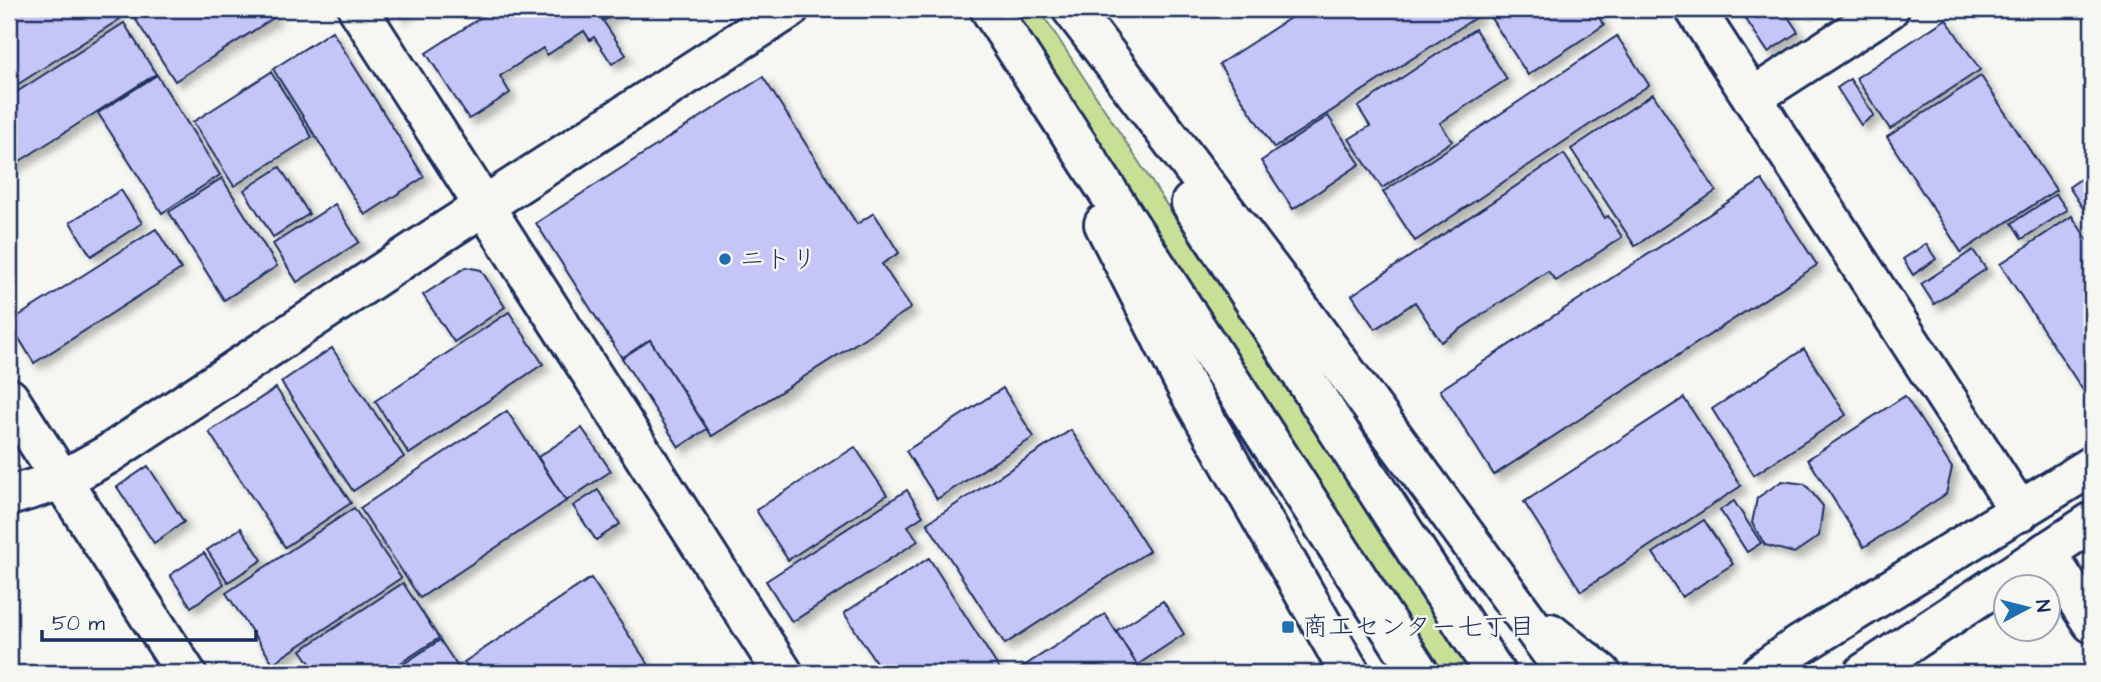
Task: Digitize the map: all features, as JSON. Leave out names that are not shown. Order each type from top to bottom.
[{"type":"street","points":[[358,9],[783,673]]},
{"type":"street","points":[[9,496],[62,480],[107,455],[789,9]]},
{"type":"street","points":[[1070,9],[1300,309],[1566,673]]},
{"type":"street","points":[[1070,9],[1301,376],[1495,673]]},
{"type":"street","points":[[1695,9],[2020,512]]},
{"type":"street","points":[[1753,97],[1889,9]]},
{"type":"street","points":[[1000,24],[1187,388],[1336,657],[1350,673]]},
{"type":"street","points":[[1000,24],[1419,673]]},
{"type":"street","points":[[9,398],[186,673]]},
{"type":"street","points":[[1760,673],[1792,650],[2092,466]]},
{"type":"street","points":[[1864,673],[2092,522]]},
{"type":"street","points":[[2046,552],[2092,623]]},
{"type":"street","points":[[1519,607],[1601,673]]},
{"type":"street","points":[[1732,673],[1792,650]]},
{"type":"green space","points":[[1014,9],[1039,9],[1472,673],[1437,673]]},
{"type":"building","points":[[9,9],[113,9],[120,19],[9,90]]},
{"type":"building","points":[[129,9],[270,9],[275,17],[175,81]]},
{"type":"building","points":[[396,9],[411,9],[400,16]]},
{"type":"building","points":[[494,9],[595,9],[626,55],[612,64],[594,37],[590,40],[584,31],[547,55],[543,48],[500,76],[510,93],[469,119],[426,53]]},
{"type":"building","points":[[598,9],[625,9],[605,20]]},
{"type":"building","points":[[1284,9],[1473,9],[1478,16],[1274,148],[1219,64],[1290,18]]},
{"type":"building","points":[[1485,9],[1593,9],[1604,25],[1528,75]]},
{"type":"building","points":[[1739,9],[1783,9],[1798,32],[1768,52]]},
{"type":"building","points":[[1946,19],[1980,70],[1890,129],[1856,78]]},
{"type":"building","points":[[124,23],[156,74],[9,168],[9,97]]},
{"type":"building","points":[[1475,29],[1507,79],[1440,123],[1452,141],[1382,188],[1349,139],[1370,126],[1358,107]]},
{"type":"building","points":[[332,31],[424,177],[365,215],[273,69]]},
{"type":"building","points":[[1617,36],[1649,85],[1415,241],[1383,192]]},
{"type":"building","points":[[271,72],[312,137],[234,186],[193,122]]},
{"type":"building","points":[[157,75],[220,175],[162,213],[98,113]]},
{"type":"building","points":[[1981,76],[2056,190],[1961,252],[1887,137]]},
{"type":"building","name":"ニトリ","points":[[763,77],[857,224],[874,213],[899,253],[882,264],[911,308],[712,436],[650,340],[622,358],[536,223]]},
{"type":"building","points":[[1850,79],[1874,115],[1861,125],[1837,88]]},
{"type":"building","points":[[1653,94],[1716,191],[1635,246],[1571,149]]},
{"type":"building","points":[[1328,116],[1360,164],[1293,209],[1261,161]]},
{"type":"building","points":[[1564,154],[1605,218],[1608,216],[1622,237],[1556,281],[1548,271],[1441,342],[1415,302],[1375,329],[1352,295]]},
{"type":"building","points":[[280,167],[309,214],[273,237],[244,190]]},
{"type":"building","points":[[2092,171],[2092,222],[2069,187]]},
{"type":"building","points":[[222,178],[277,266],[224,300],[169,212]]},
{"type":"building","points":[[1762,180],[1817,265],[1494,475],[1440,390]]},
{"type":"building","points":[[121,190],[142,223],[91,256],[70,222]]},
{"type":"building","points":[[2056,194],[2067,210],[2022,239],[2012,223]]},
{"type":"building","points":[[335,204],[359,242],[297,282],[273,244]]},
{"type":"building","points":[[2072,216],[2092,247],[2092,404],[2000,264]]},
{"type":"building","points":[[156,229],[181,269],[34,363],[9,322]]},
{"type":"building","points":[[1926,244],[1936,259],[1913,275],[1903,259]]},
{"type":"building","points":[[1973,250],[1986,269],[1934,304],[1921,284]]},
{"type":"building","points":[[466,267],[481,270],[505,307],[454,342],[423,295]]},
{"type":"building","points":[[509,312],[543,364],[409,454],[375,401]]},
{"type":"building","points":[[650,340],[707,429],[679,447],[622,358]]},
{"type":"building","points":[[332,348],[404,457],[353,491],[281,382]]},
{"type":"building","points":[[1804,349],[1846,415],[1754,475],[1712,409]]},
{"type":"building","points":[[276,388],[351,503],[285,547],[209,432]]},
{"type":"building","points":[[1003,388],[1034,437],[937,499],[906,451]]},
{"type":"building","points":[[1905,396],[1952,468],[1946,494],[1864,547],[1808,459]]},
{"type":"building","points":[[1684,398],[1741,486],[1581,591],[1524,502]]},
{"type":"building","points":[[507,411],[566,501],[420,598],[360,508]]},
{"type":"building","points":[[582,428],[611,471],[566,501],[538,457]]},
{"type":"building","points":[[1071,430],[1149,551],[1005,644],[927,523]]},
{"type":"building","points":[[855,447],[887,495],[788,560],[756,510]]},
{"type":"building","points":[[148,466],[184,522],[154,543],[117,487]]},
{"type":"building","points":[[1782,481],[1805,484],[1823,506],[1819,536],[1794,553],[1765,545],[1752,523],[1757,498]]},
{"type":"building","points":[[598,490],[620,524],[596,540],[573,506]]},
{"type":"building","points":[[907,490],[923,516],[908,526],[918,541],[792,622],[766,581]]},
{"type":"building","points":[[1734,501],[1761,543],[1747,552],[1720,510]]},
{"type":"building","points":[[354,508],[401,578],[273,663],[226,593]]},
{"type":"building","points":[[1704,520],[1733,564],[1682,597],[1653,553]]},
{"type":"building","points":[[241,528],[262,560],[228,582],[207,550]]},
{"type":"building","points":[[204,553],[224,584],[191,607],[170,575]]},
{"type":"building","points":[[929,558],[1000,670],[996,673],[883,673],[844,613]]},
{"type":"building","points":[[591,578],[654,673],[472,673],[464,662]]},
{"type":"building","points":[[403,583],[439,638],[385,673],[317,673],[301,650]]},
{"type":"building","points":[[1163,601],[1184,634],[1137,665],[1116,631]]},
{"type":"building","points":[[1105,614],[1137,665],[1124,673],[1013,673]]},
{"type":"building","points":[[440,640],[462,673],[390,673]]},
{"type":"building","points":[[1137,665],[1142,673],[1124,673]]},
{"type":"place","name":"ニトリ","points":[[725,259]]},
{"type":"place","name":"商工センター七丁目","points":[[1288,627]]}]
